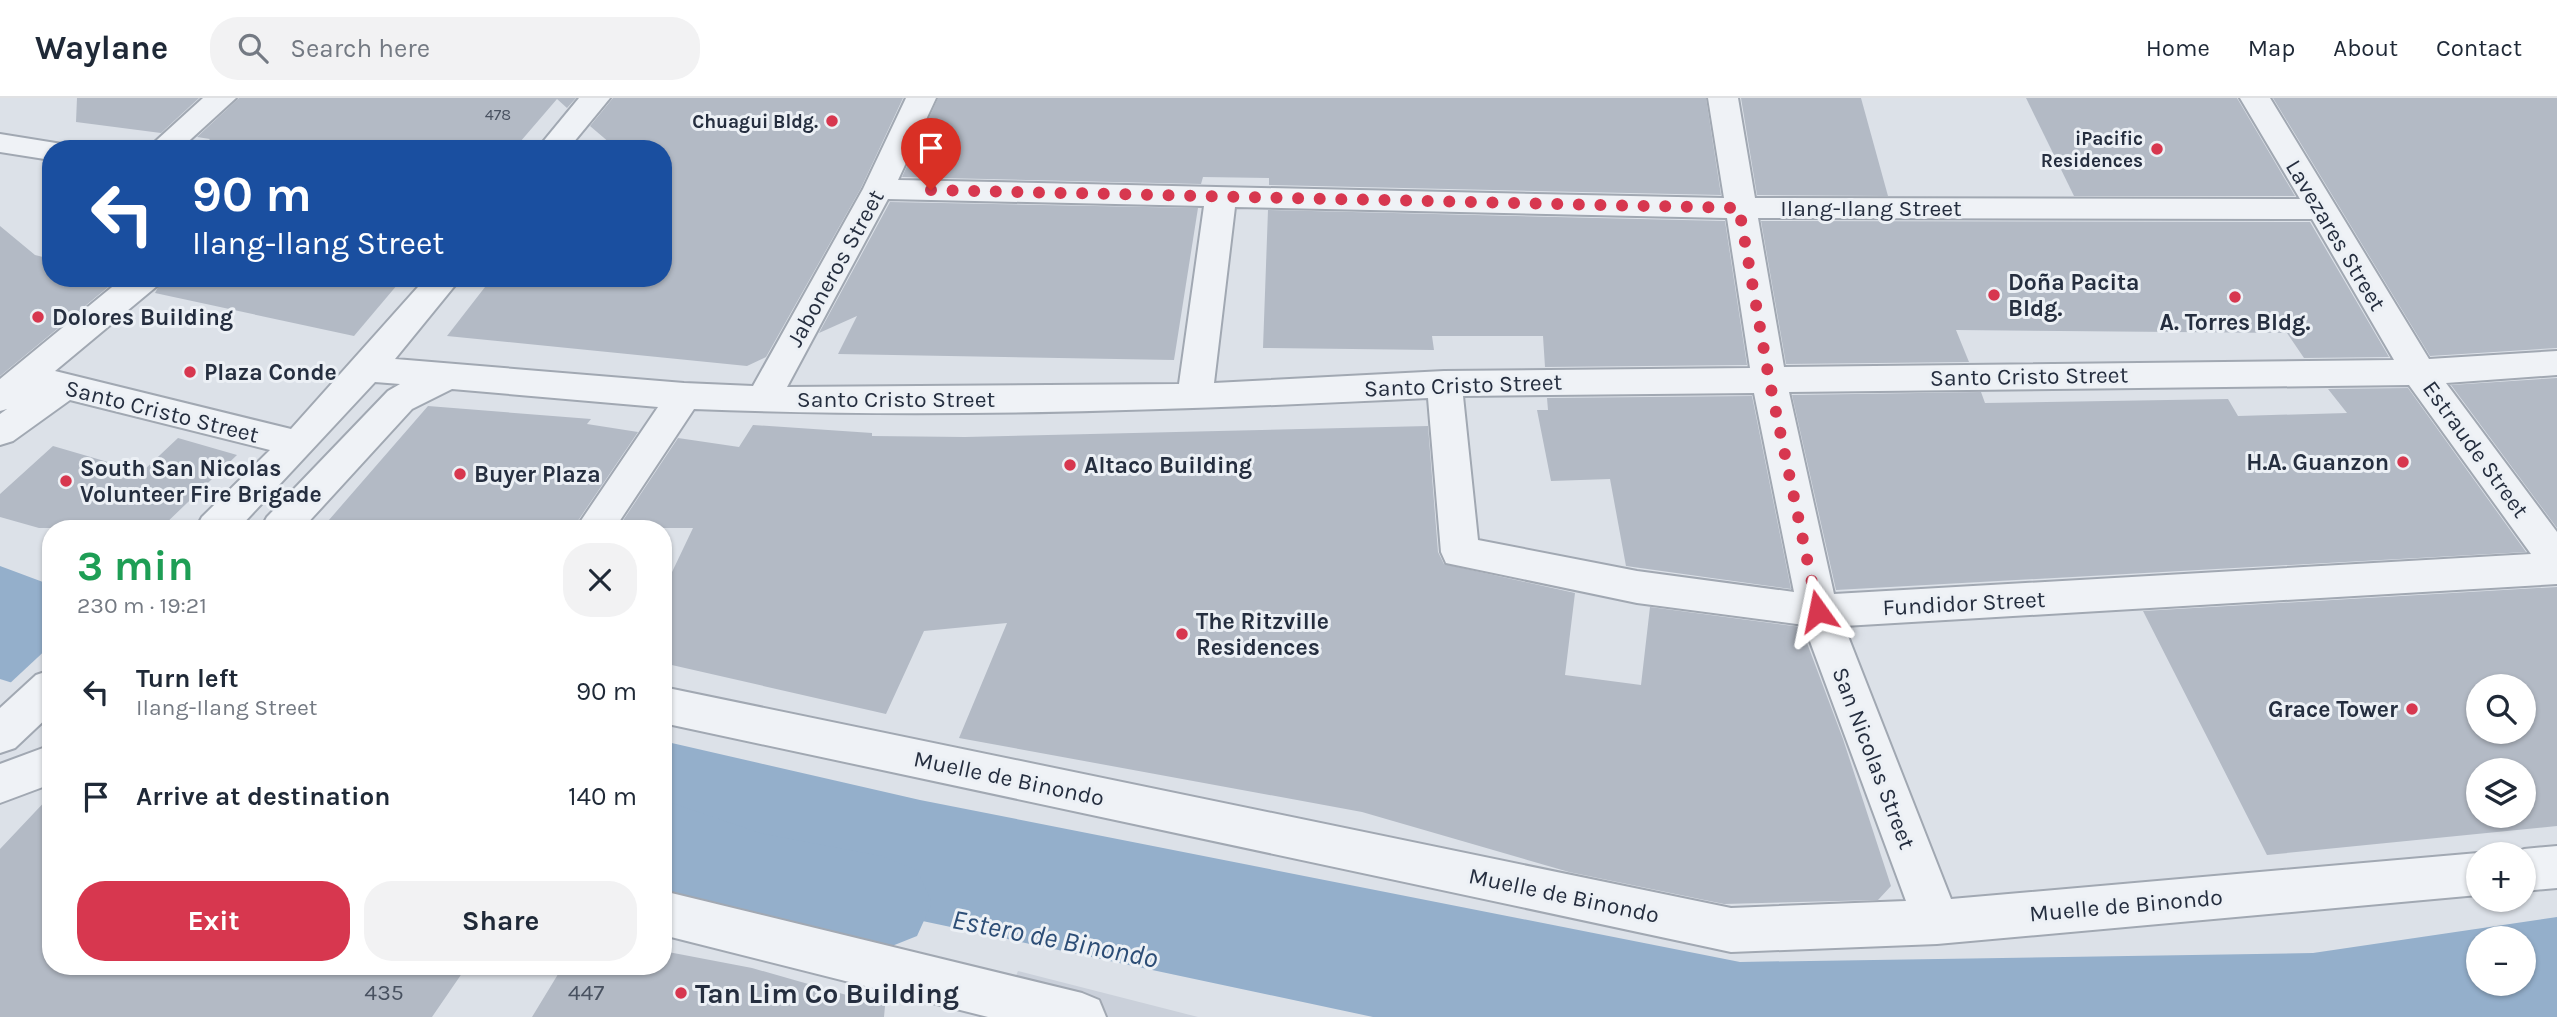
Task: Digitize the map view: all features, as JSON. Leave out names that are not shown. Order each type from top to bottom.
[{"type":"street","points":[[172,140],[221,98]]},
{"type":"street","points":[[560,140],[595,98]]},
{"type":"street","name":"Jaboneros Street","points":[[764,399],[878,189],[921,98]]},
{"type":"street","name":"San Nicolas Street","points":[[1723,98],[1769,379],[1818,611],[1937,922]]},
{"type":"street","name":"Lavezares Street","points":[[2255,98],[2419,372]]},
{"type":"street","points":[[0,143],[42,150]]},
{"type":"street","name":"Ilang-Ilang Street","points":[[878,189],[1739,208],[2319,209]]},
{"type":"street","points":[[1195,397],[1221,197]]},
{"type":"street","points":[[13,387],[134,287]]},
{"type":"street","points":[[223,520],[369,369],[437,287]]},
{"type":"street","name":"Santo Cristo Street","points":[[369,369],[684,396],[764,399],[1195,397],[1444,384],[2419,372],[2557,363]]},
{"type":"street","name":"Estraude Street","points":[[2419,372],[2557,561]]},
{"type":"street","points":[[288,520],[400,400],[428,384],[451,376]]},
{"type":"street","name":"Fundidor Street","points":[[1444,384],[1460,552],[1637,587],[1818,611],[2557,568]]},
{"type":"street","points":[[0,432],[65,386]]},
{"type":"street","name":"Santo Cristo Street","points":[[13,387],[65,386],[299,444]]},
{"type":"street","points":[[600,520],[684,396]]},
{"type":"street","points":[[0,735],[42,695]]},
{"type":"street","name":"Muelle de Binondo","points":[[672,707],[1731,930],[1937,922],[2466,875]]},
{"type":"street","points":[[0,784],[42,768]]},
{"type":"street","points":[[2536,869],[2557,867]]},
{"type":"street","points":[[672,915],[1082,1017]]},
{"type":"shaded area","points":[[1018,971],[1198,1017],[998,1017]]},
{"type":"water","points":[[0,566],[42,582],[42,692],[0,679]]},
{"type":"water","points":[[672,743],[920,800],[1740,962],[2313,953],[2466,930],[2466,996],[2536,996],[2536,926],[2496,926],[2557,917],[2557,1017],[1373,1017],[913,919],[672,855]]},
{"type":"pier","points":[[42,653],[42,696],[8,685]]},
{"type":"building","points":[[77,98],[199,98],[161,133],[76,122]]},
{"type":"building","points":[[239,98],[576,98],[567,108],[557,99],[522,140],[209,140],[197,137]]},
{"type":"building","points":[[613,98],[903,98],[861,188],[766,357],[747,366],[447,336],[485,287],[672,287],[672,140],[606,140],[590,126]]},
{"type":"building","points":[[938,98],[1706,98],[1721,195],[1269,185],[1269,178],[1203,177],[1201,184],[902,177]]},
{"type":"building","points":[[1741,98],[1861,98],[1888,196],[1757,195]]},
{"type":"building","name":"iPacific Residences","points":[[2026,98],[2237,98],[2295,196],[2074,196]]},
{"type":"building","points":[[2273,98],[2557,98],[2557,348],[2430,356]]},
{"type":"building","points":[[890,202],[1198,208],[1174,360],[838,354],[857,316],[819,333]]},
{"type":"building","points":[[1268,210],[1725,221],[1747,365],[1545,367],[1543,336],[1432,336],[1434,350],[1263,348]]},
{"type":"building","points":[[1761,221],[2310,222],[2389,357],[2304,358],[2287,333],[1956,330],[1969,362],[1786,364]]},
{"type":"building","name":"Dolores Building","points":[[0,226],[35,255],[42,257],[42,287],[108,287],[0,376]]},
{"type":"building","points":[[158,287],[395,287],[354,336],[155,293]]},
{"type":"building","points":[[2557,378],[2557,528],[2451,385]]},
{"type":"building","points":[[2408,388],[2526,552],[1836,590],[1792,395],[1981,392],[1985,403],[2228,399],[2238,416],[2347,413],[2328,389]]},
{"type":"building","points":[[1752,396],[1791,589],[1626,566],[1610,479],[1551,481],[1537,410],[1548,410],[1547,398]]},
{"type":"building","name":"Buyer Plaza","points":[[428,406],[591,419],[587,424],[638,432],[578,520],[329,520]]},
{"type":"building","points":[[753,425],[872,433],[872,436],[965,437],[1428,426],[1438,552],[1444,564],[1575,593],[1565,675],[1641,685],[1650,607],[1801,627],[1843,739],[1891,886],[1878,900],[1724,904],[1569,872],[1362,812],[959,738],[1007,623],[924,631],[886,714],[672,665],[672,572],[693,528],[672,528],[672,520],[623,520],[678,438],[739,447]]},
{"type":"building","points":[[178,438],[237,455],[169,520],[42,520],[42,528],[39,528],[0,517],[0,494],[53,446],[142,472]]},
{"type":"building","points":[[2557,587],[2557,826],[2267,855],[2143,611]]},
{"type":"building","points":[[42,805],[42,975],[461,975],[432,1017],[0,1017],[0,849]]},
{"type":"building","points":[[672,953],[752,968],[885,1006],[884,1017],[532,1017],[558,975],[672,975]]},
{"type":"waterway","name":"Estero de Binondo","points":[[672,848],[760,879],[882,903]]},
{"type":"place","name":"Chuagui Bldg.","points":[[832,121]]},
{"type":"place","name":"iPacific Residences","points":[[2157,149]]},
{"type":"place","name":"Doña Pacita Bldg.","points":[[1994,295]]},
{"type":"place","name":"A. Torres Bldg.","points":[[2235,297]]},
{"type":"place","name":"Dolores Building","points":[[38,317]]},
{"type":"place","name":"Plaza Conde","points":[[190,372]]},
{"type":"place","name":"H.A. Guanzon","points":[[2403,462]]},
{"type":"place","name":"Altaco Building","points":[[1070,465]]},
{"type":"place","name":"Buyer Plaza","points":[[460,474]]},
{"type":"place","name":"South San Nicolas Volunteer Fire Brigade","points":[[66,481]]},
{"type":"place","name":"The Ritzville Residences","points":[[1182,634]]},
{"type":"place","name":"Grace Tower","points":[[2412,709]]},
{"type":"place","name":"Tan Lim Co Building","points":[[681,993]]},
{"type":"route","points":[[931,190],[1739,208],[1769,379],[1818,611]]}]
